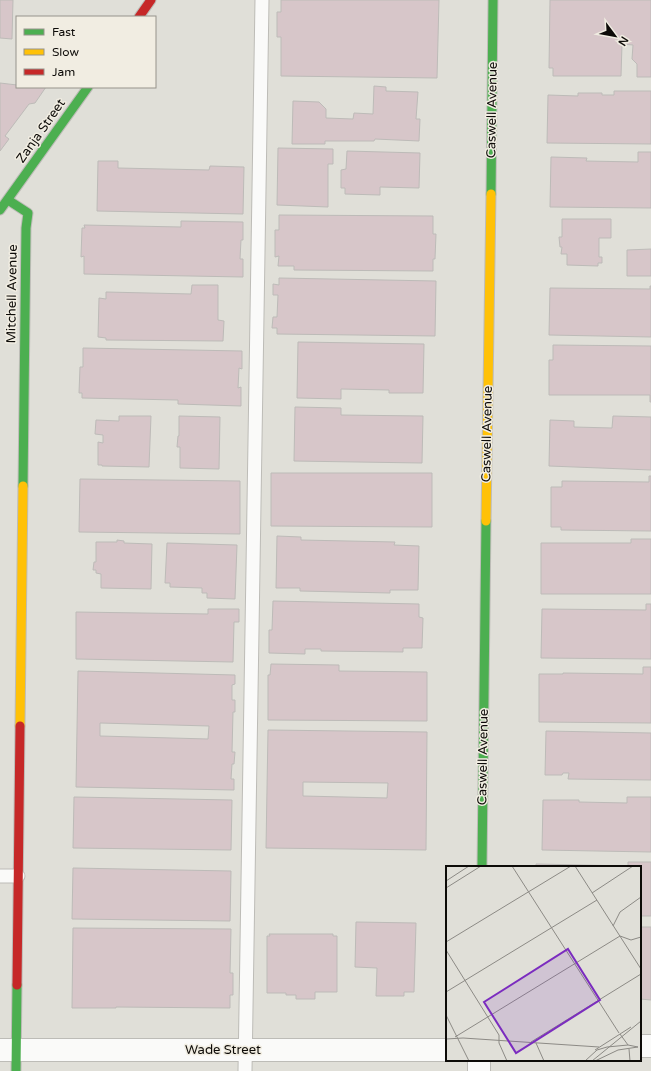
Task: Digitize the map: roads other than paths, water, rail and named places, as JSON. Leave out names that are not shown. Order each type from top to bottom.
[{"type":"street","points":[[140,16],[152,0]]},
{"type":"street","name":"Caswell Avenue","points":[[482,866],[493,0]]},
{"type":"street","name":"Zanja Street","points":[[0,210],[87,88]]},
{"type":"street","name":"Mitchell Avenue","points":[[8,200],[28,213],[26,228],[18,876],[11,1057]]},
{"type":"street","name":"Wade Street","points":[[11,1057],[245,1050],[446,1050]]},
{"type":"lane","points":[[245,1071],[262,0]]},
{"type":"lane","points":[[0,876],[18,876]]}]
